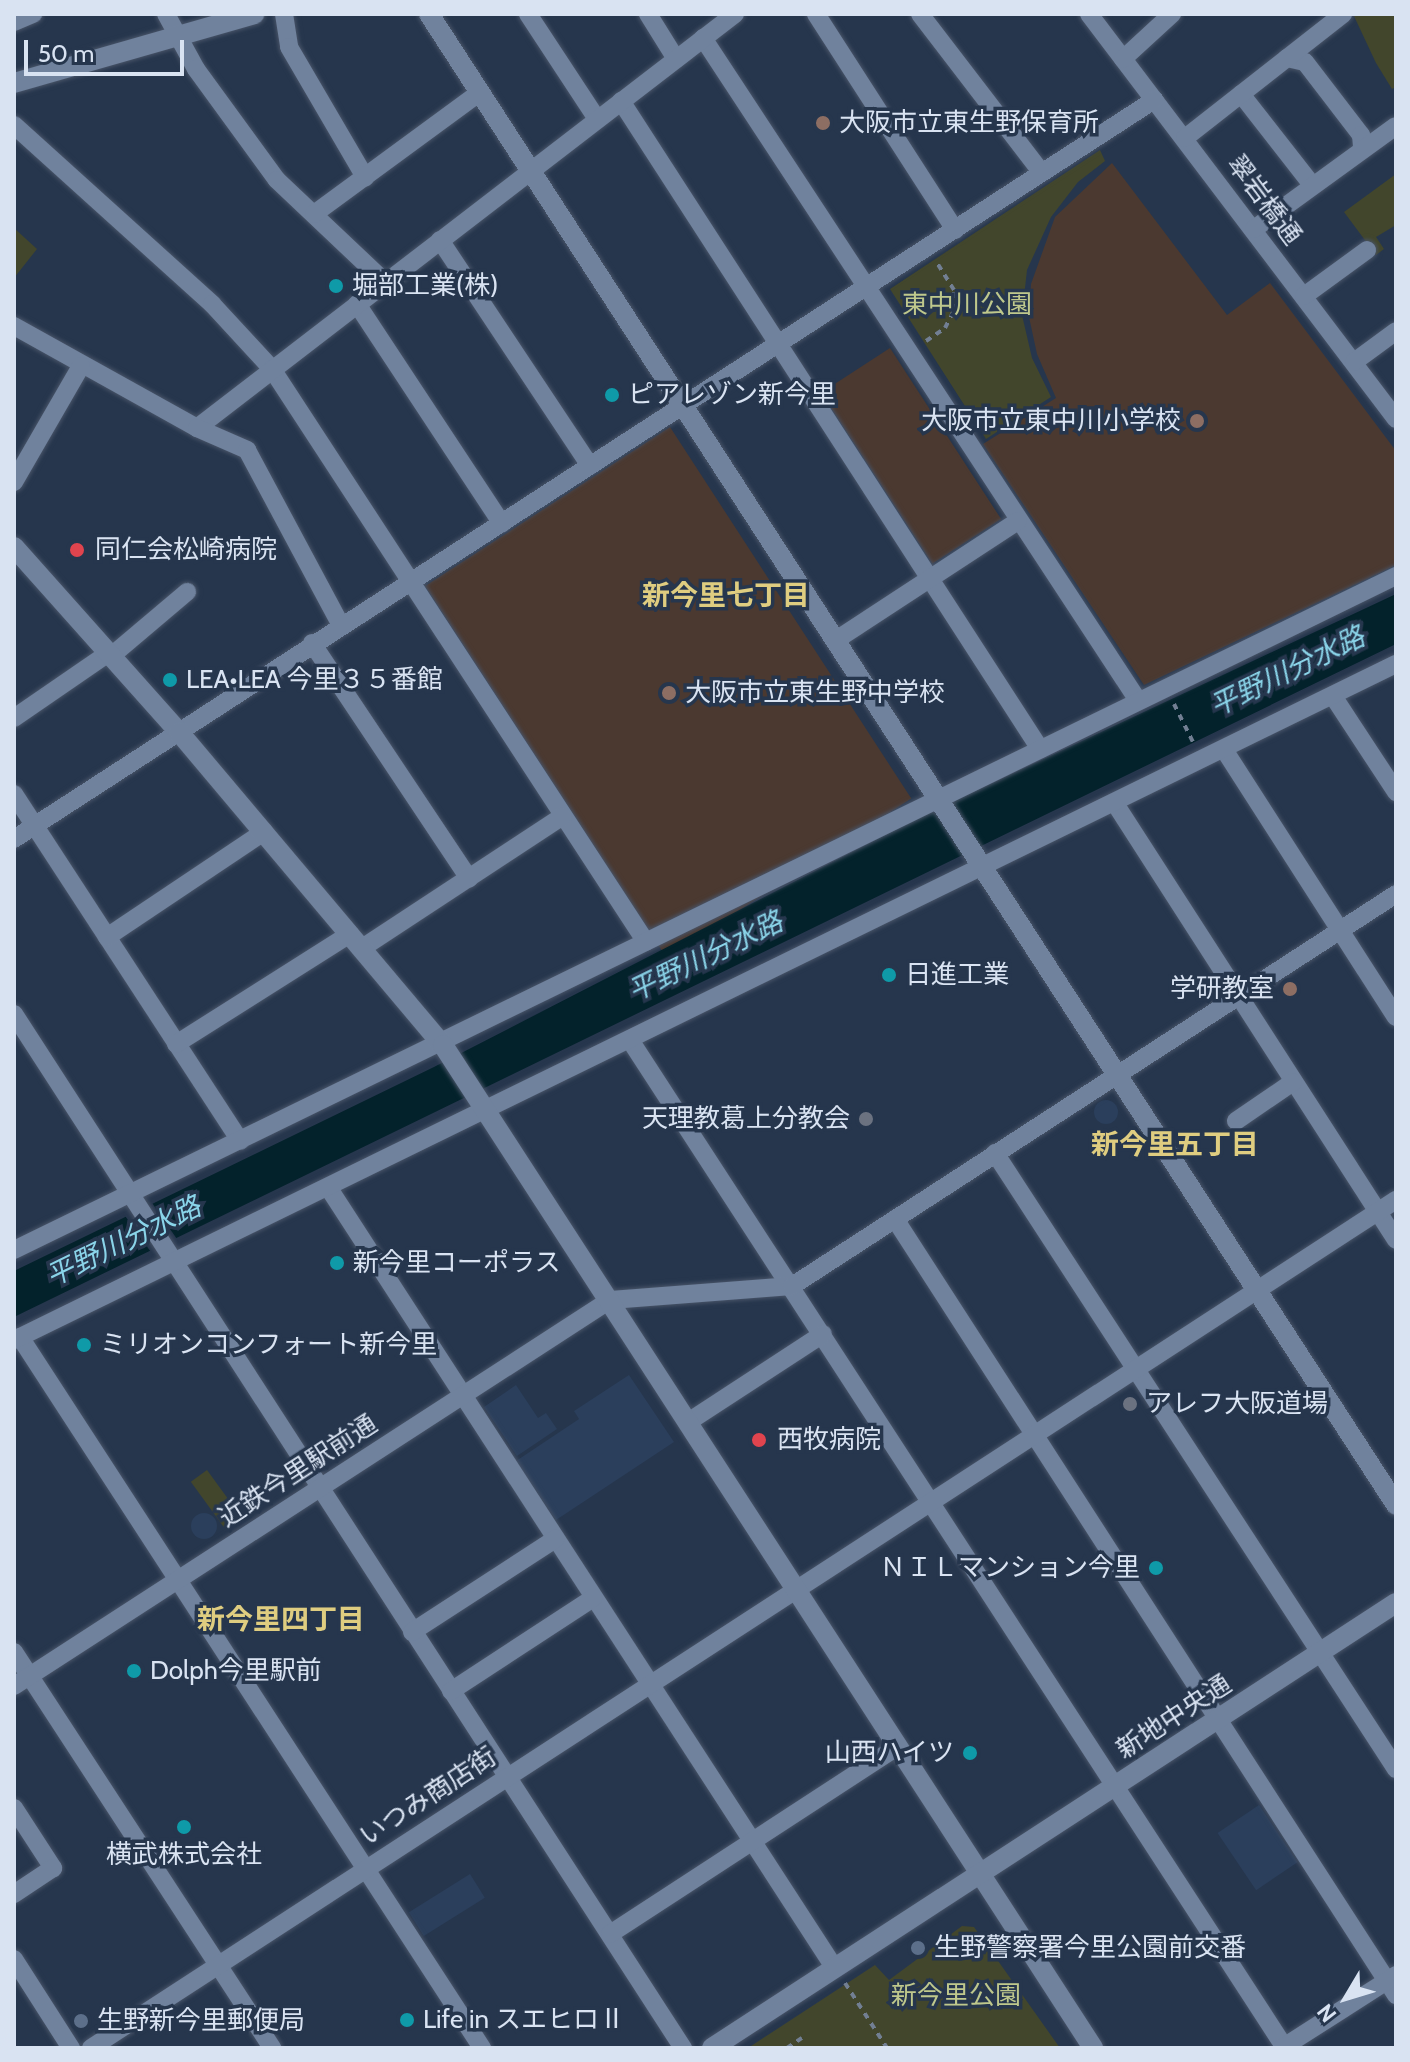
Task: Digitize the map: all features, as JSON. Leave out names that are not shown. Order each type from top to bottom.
[{"type":"street","points":[[14,83],[172,23],[254,14]]},
{"type":"street","points":[[284,14],[289,47],[365,177]]},
{"type":"street","points":[[429,14],[1396,1505]]},
{"type":"street","points":[[528,14],[597,119]]},
{"type":"street","points":[[648,14],[676,59]]},
{"type":"street","points":[[197,428],[676,59],[708,27],[735,14]]},
{"type":"street","points":[[816,14],[955,230]]},
{"type":"street","points":[[920,14],[1042,173]]},
{"type":"street","name":"翠岩橋通","points":[[1089,14],[1396,419]]},
{"type":"street","points":[[1123,59],[1172,14]]},
{"type":"street","points":[[1185,138],[1343,14]]},
{"type":"street","points":[[172,23],[196,69],[277,180],[385,282]]},
{"type":"street","points":[[708,27],[865,287],[1137,699]]},
{"type":"street","points":[[1287,58],[1305,62],[1361,135],[1362,146]]},
{"type":"street","points":[[314,214],[479,93]]},
{"type":"street","points":[[1241,94],[1312,185]]},
{"type":"street","points":[[14,839],[312,643],[411,585],[681,405],[1154,100]]},
{"type":"street","points":[[621,101],[780,342],[1040,749]]},
{"type":"street","points":[[14,125],[212,304],[272,369],[646,942]]},
{"type":"street","points":[[1254,229],[1362,146],[1396,126]]},
{"type":"street","points":[[440,240],[590,466]]},
{"type":"street","points":[[1304,296],[1367,250]]},
{"type":"street","points":[[357,304],[502,524]]},
{"type":"street","points":[[14,326],[197,428],[247,450],[341,625]]},
{"type":"street","points":[[1354,362],[1396,331]]},
{"type":"street","points":[[14,482],[81,366]]},
{"type":"street","points":[[836,640],[1018,521]]},
{"type":"street","points":[[14,547],[179,732],[443,1045],[1093,2048]]},
{"type":"street","points":[[16,1244],[130,1197],[443,1045],[1137,699],[1396,576]]},
{"type":"street","points":[[14,718],[109,656],[187,592]]},
{"type":"street","points":[[312,643],[469,878]]},
{"type":"street","points":[[482,2048],[17,1338],[171,1257],[328,1187],[1116,805],[1396,664]]},
{"type":"street","points":[[1333,696],[1396,792]]},
{"type":"street","points":[[1225,751],[1396,1017]]},
{"type":"street","points":[[14,794],[240,1141]]},
{"type":"street","points":[[1116,805],[1236,996],[1396,1240]]},
{"type":"street","points":[[176,1044],[469,878],[563,816]]},
{"type":"street","points":[[107,937],[264,832]]},
{"type":"street","points":[[610,1300],[792,1286],[1396,894]]},
{"type":"street","points":[[14,1014],[683,2048]]},
{"type":"street","points":[[630,1040],[932,1501],[1284,2048],[1393,1984],[1034,1437],[895,1219]]},
{"type":"street","points":[[1236,1121],[1293,1082]]},
{"type":"street","points":[[995,1153],[1396,1769]]},
{"type":"street","points":[[328,1187],[838,1974]]},
{"type":"street","name":"いつみ商店街","points":[[91,2048],[1396,1200]]},
{"type":"street","name":"近鉄今里駅前通","points":[[22,1681],[610,1300]]},
{"type":"street","points":[[688,1422],[823,1334]]},
{"type":"street","points":[[412,1632],[555,1539]]},
{"type":"street","points":[[451,1691],[593,1598]]},
{"type":"street","name":"新地中央通","points":[[712,2048],[838,1974],[979,1875],[1396,1603]]},
{"type":"street","points":[[14,1652],[22,1681],[219,1965],[272,2048]]},
{"type":"street","points":[[610,1934],[898,1746]]},
{"type":"street","points":[[14,1808],[53,1868],[14,1894]]},
{"type":"street","points":[[14,1959],[71,2048]]},
{"type":"path","points":[[924,342],[945,328],[954,310],[954,290],[934,259]]},
{"type":"path","points":[[1167,690],[1198,752]]},
{"type":"path","points":[[838,1974],[887,2048]]},
{"type":"path","points":[[787,2048],[802,2038]]},
{"type":"shaded area","name":"大阪市立東中川小学校","points":[[1112,163],[1227,315],[1270,283],[1396,451],[1396,565],[1144,685],[983,444],[1056,398],[1037,354],[1029,317],[1031,284],[1055,217]]},
{"type":"shaded area","points":[[890,348],[1001,519],[932,564],[821,393]]},
{"type":"shaded area","name":"大阪市立東生野中学校","points":[[670,427],[911,799],[666,958],[425,586]]},
{"type":"shaded area","points":[[1106,1100],[1115,1103],[1118,1112],[1115,1121],[1106,1124],[1097,1121],[1094,1112],[1097,1103]]},
{"type":"shaded area","points":[[629,1375],[674,1442],[556,1520],[516,1461],[579,1419],[574,1411]]},
{"type":"shaded area","points":[[516,1385],[538,1418],[546,1413],[557,1429],[517,1456],[484,1407]]},
{"type":"shaded area","points":[[204,1513],[213,1517],[217,1526],[213,1535],[204,1539],[195,1535],[191,1526],[195,1517]]},
{"type":"shaded area","points":[[1259,1805],[1298,1862],[1256,1890],[1218,1833]]},
{"type":"shaded area","points":[[470,1874],[485,1898],[424,1936],[409,1912]]},
{"type":"green space","points":[[1353,14],[1396,14],[1396,87],[1392,89],[1376,63]]},
{"type":"green space","name":"東中川公園","points":[[1100,150],[1105,161],[1078,182],[1051,217],[1027,270],[1022,315],[1032,358],[1051,397],[986,439],[890,289]]},
{"type":"green space","points":[[1396,174],[1396,225],[1376,237],[1384,249],[1376,255],[1344,212]]},
{"type":"green space","points":[[14,228],[37,249],[14,278]]},
{"type":"green space","points":[[207,1470],[241,1516],[224,1528],[191,1482]]},
{"type":"green space","name":"新今里公園","points":[[962,1926],[974,1927],[1060,2048],[748,2048],[875,1965],[889,1980]]},
{"type":"water","name":"平野川分水路","points":[[1396,594],[1396,644],[14,1317],[14,1271],[434,1067],[926,814]]},
{"type":"pier","points":[[150,1200],[179,1242],[153,1255],[123,1213]]},
{"type":"place","name":"大阪市立東生野保育所","points":[[823,123]]},
{"type":"place","name":"堀部工業(株)","points":[[336,286]]},
{"type":"place","name":"ピアレゾン新今里","points":[[612,395]]},
{"type":"place","name":"大阪市立東中川小学校","points":[[1197,421]]},
{"type":"place","name":"同仁会松崎病院","points":[[77,550]]},
{"type":"place","name":"LEA•LEA 今里３５番館","points":[[170,680]]},
{"type":"place","name":"大阪市立東生野中学校","points":[[669,693]]},
{"type":"place","name":"日進工業","points":[[889,975]]},
{"type":"place","name":"学研教室","points":[[1290,989]]},
{"type":"place","name":"天理教葛上分教会","points":[[866,1119]]},
{"type":"place","name":"新今里コーポラス","points":[[337,1263]]},
{"type":"place","name":"ミリオンコンフォート新今里","points":[[84,1345]]},
{"type":"place","name":"アレフ大阪道場","points":[[1130,1404]]},
{"type":"place","name":"西牧病院","points":[[759,1440]]},
{"type":"place","name":"ＮＩＬマンション今里","points":[[1156,1568]]},
{"type":"place","name":"Dolph今里駅前","points":[[134,1671]]},
{"type":"place","name":"山西ハイツ","points":[[970,1753]]},
{"type":"place","name":"横武株式会社","points":[[184,1827]]},
{"type":"place","name":"生野警察署今里公園前交番","points":[[918,1948]]},
{"type":"place","name":"Life in スエヒロⅡ","points":[[407,2020]]},
{"type":"place","name":"生野新今里郵便局","points":[[81,2021]]},
{"type":"district","name":"新今里七丁目","points":[[726,595]]},
{"type":"district","name":"新今里五丁目","points":[[1175,1144]]},
{"type":"district","name":"新今里四丁目","points":[[281,1619]]}]
